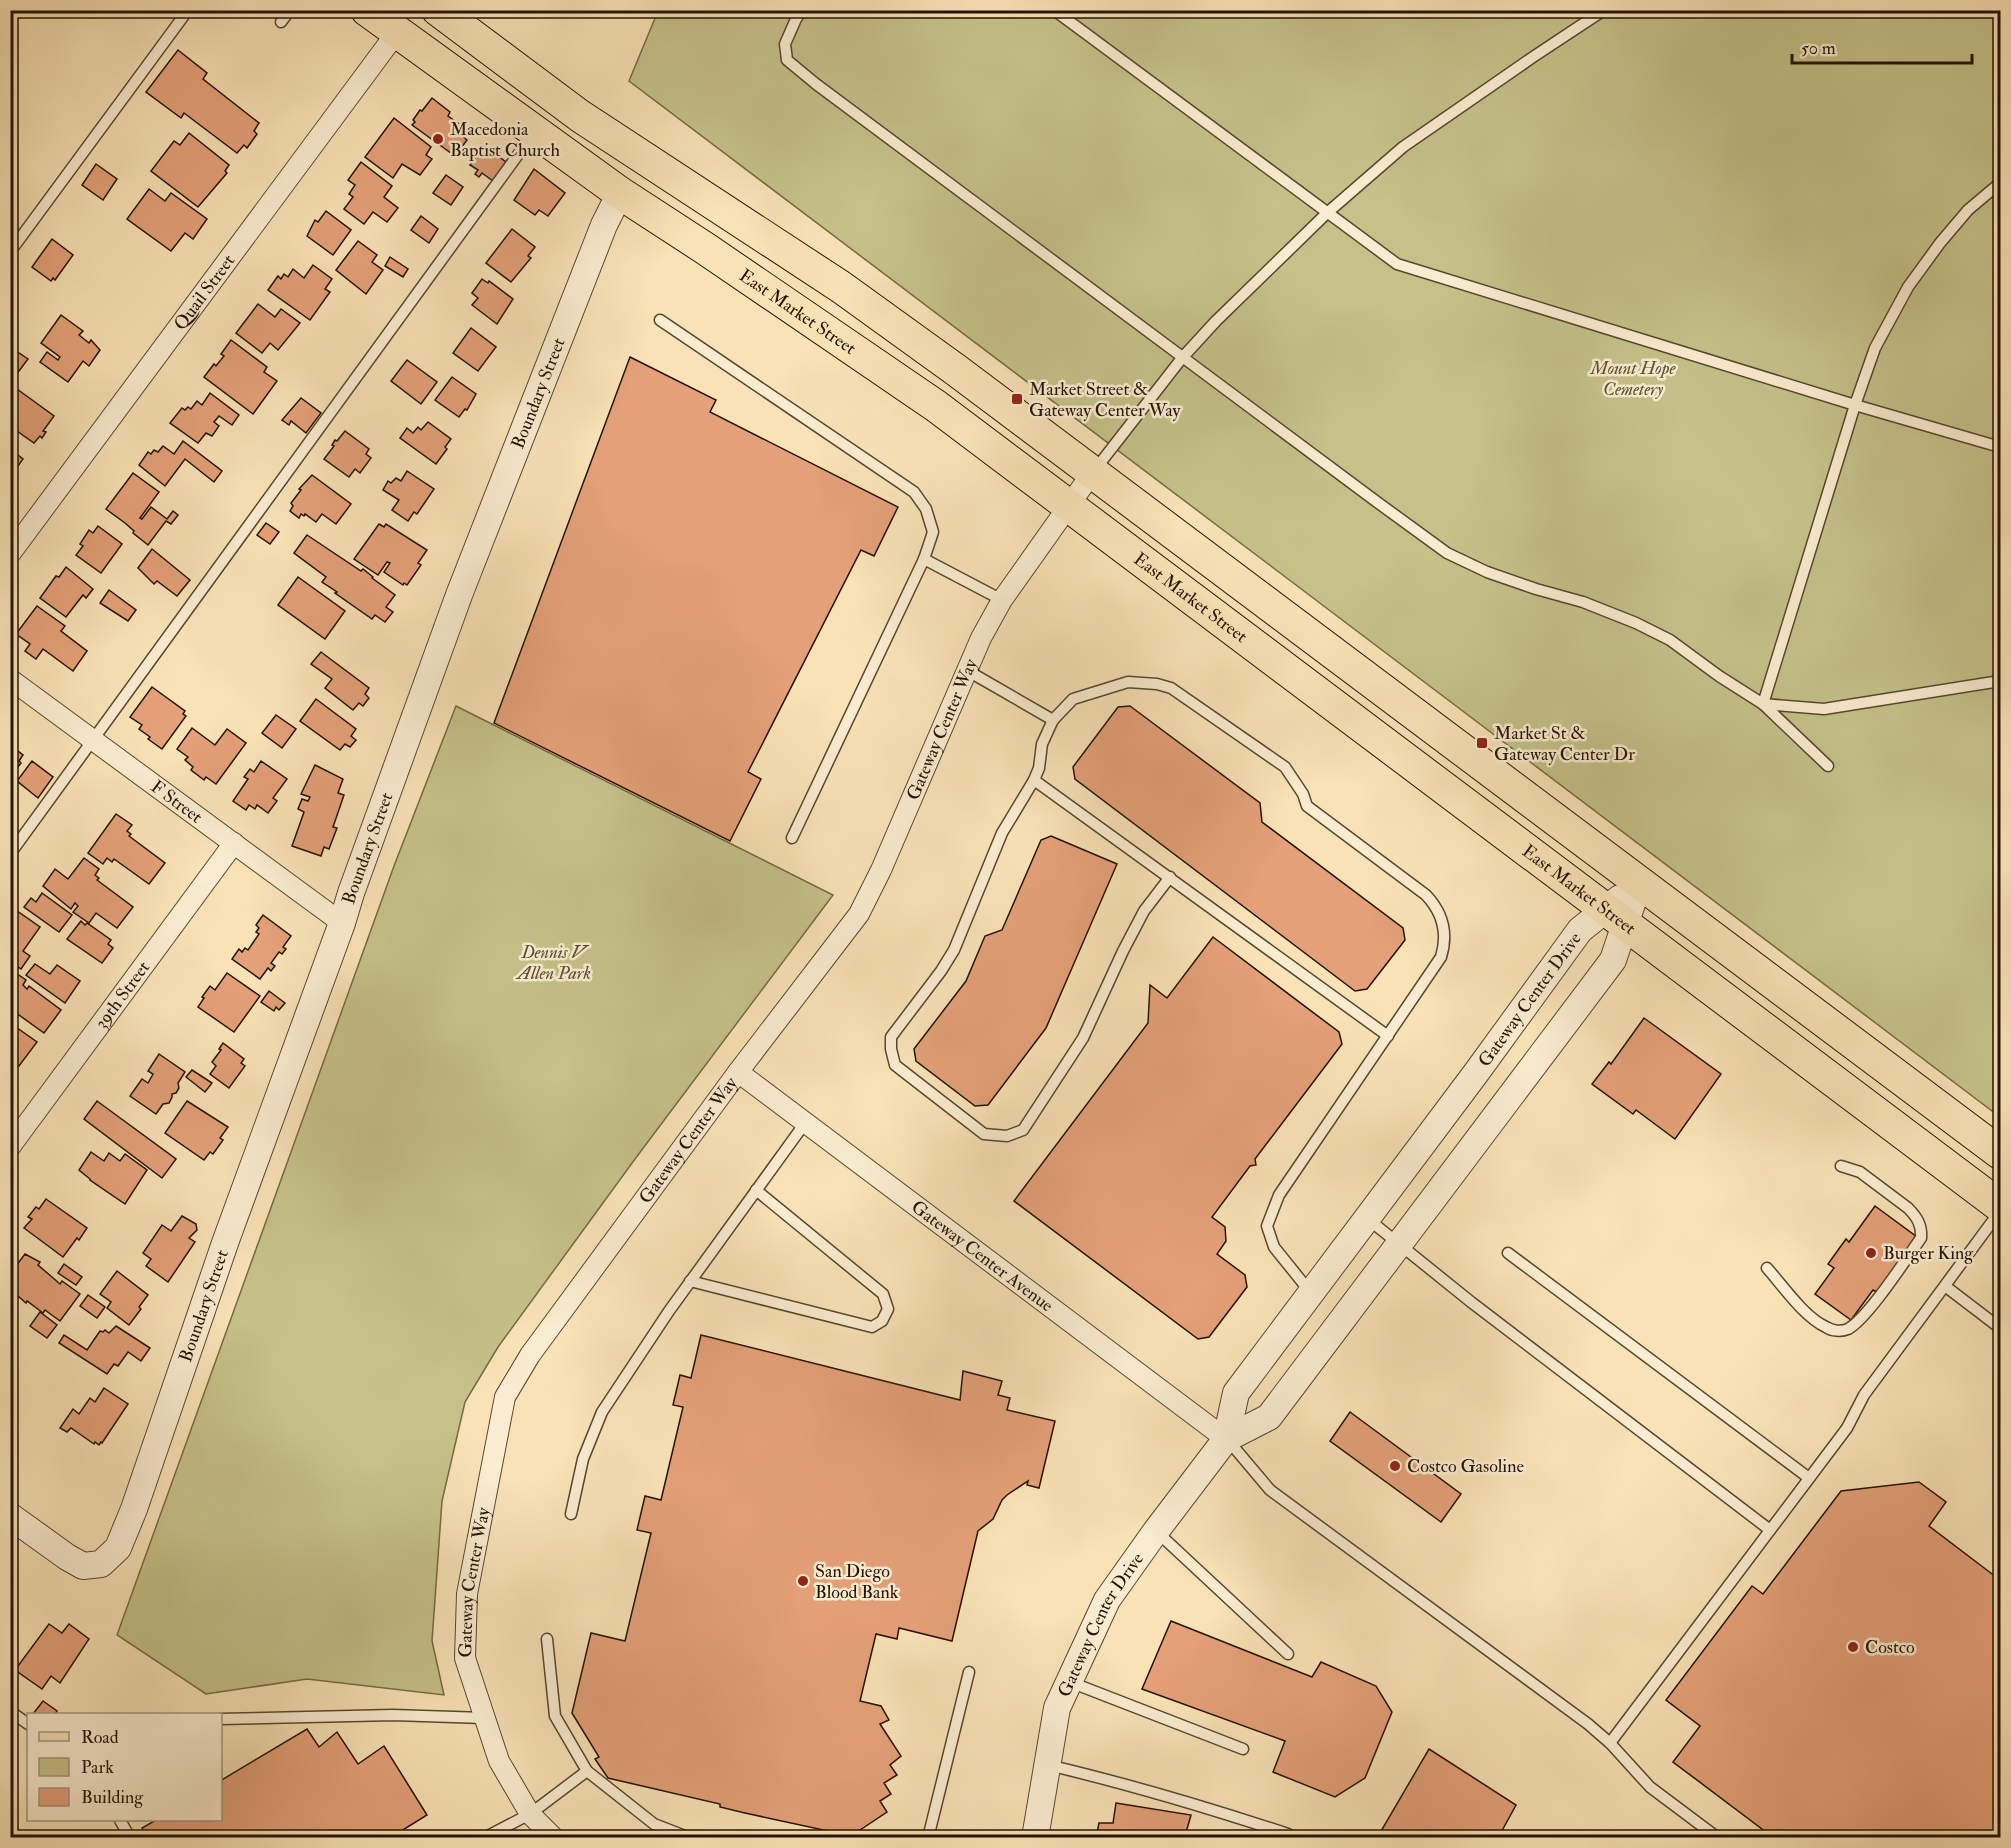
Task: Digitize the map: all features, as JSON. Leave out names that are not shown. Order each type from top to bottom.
[{"type":"main road","name":"East Market Street","points":[[367,10],[620,194],[706,249],[925,398],[2001,1206]]},
{"type":"main road","points":[[438,10],[580,116],[841,287],[914,340],[2001,1153]]},
{"type":"main road","points":[[620,194],[650,192],[668,198],[853,317],[914,340]]},
{"type":"street","name":"Quail Street","points":[[10,554],[397,32]]},
{"type":"street","name":"Boundary Street","points":[[10,1516],[83,1566],[101,1564],[118,1548],[134,1509],[225,1243],[459,595],[601,234],[620,194]]},
{"type":"street","name":"Gateway Center Way","points":[[554,1838],[530,1814],[499,1761],[465,1658],[466,1594],[505,1397],[530,1355],[738,1072],[859,914],[881,870],[981,638],[1002,600],[1092,473]]},
{"type":"street","name":"F Street","points":[[10,679],[342,923]]},
{"type":"street","name":"39th Street","points":[[10,1147],[234,843]]},
{"type":"street","name":"Gateway Center Drive","points":[[1226,1439],[1269,1417],[1616,956],[1616,917],[1639,883]]},
{"type":"street","name":"Gateway Center Drive","points":[[1035,1838],[1057,1708],[1107,1600],[1226,1439],[1236,1393],[1580,930],[1616,917]]},
{"type":"street","name":"Gateway Center Avenue","points":[[738,1072],[1226,1439]]},
{"type":"lane","points":[[10,252],[188,10]]},
{"type":"lane","points":[[281,22],[290,10]]},
{"type":"lane","points":[[802,10],[785,44],[788,60],[816,84],[1182,358],[1447,553],[1487,572],[1583,602],[1636,623],[1670,640],[1763,704],[1828,766]]},
{"type":"lane","points":[[1054,10],[1397,264],[1855,405],[2001,447]]},
{"type":"lane","points":[[1092,473],[1182,358],[1216,321],[1327,213],[1403,147],[1604,10]]},
{"type":"lane","points":[[10,854],[535,132]]},
{"type":"lane","points":[[1763,704],[1855,405],[1875,348],[1908,287],[1940,243],[1968,210],[2001,183]]},
{"type":"lane","points":[[660,320],[914,492],[926,509],[933,532],[924,560],[792,838]]},
{"type":"lane","points":[[924,560],[1002,600]]},
{"type":"lane","points":[[968,671],[1053,720]]},
{"type":"lane","points":[[1763,704],[1824,709],[2001,681]]},
{"type":"lane","points":[[1170,877],[1144,910],[1083,1038],[1023,1130],[1007,1136],[984,1134],[895,1065],[891,1050],[891,1037],[954,950],[1002,833],[1034,780],[1039,768],[1042,744],[1053,720],[1073,699],[1128,682],[1156,684],[1171,688],[1285,767],[1303,794],[1307,806],[1426,894],[1438,908],[1446,942],[1441,957],[1279,1195],[1267,1226],[1274,1247],[1311,1293]]},
{"type":"lane","points":[[1034,780],[1388,1036]]},
{"type":"lane","points":[[571,1514],[583,1459],[602,1412],[690,1281],[805,1123]]},
{"type":"lane","points":[[1767,1268],[1809,1315],[1824,1327],[1835,1331],[1847,1330],[1859,1320],[1880,1294],[1921,1238],[1922,1230],[1908,1208],[1860,1172],[1841,1166]]},
{"type":"lane","points":[[690,1281],[872,1327],[882,1321],[888,1309],[883,1294],[756,1190]]},
{"type":"lane","points":[[1610,1743],[1847,1428],[1864,1395],[2001,1211]]},
{"type":"lane","points":[[1367,1219],[1770,1530]]},
{"type":"lane","points":[[1508,1253],[1809,1478]]},
{"type":"lane","points":[[1945,1286],[2001,1328]]},
{"type":"lane","points":[[1226,1439],[1270,1490],[1588,1724],[1610,1743],[1650,1787],[1718,1838]]},
{"type":"lane","points":[[1156,1531],[1288,1654]]},
{"type":"lane","points":[[547,1639],[555,1716],[587,1771],[654,1824],[690,1838]]},
{"type":"lane","points":[[928,1838],[969,1672]]},
{"type":"lane","points":[[1069,1682],[1243,1749]]},
{"type":"lane","points":[[10,1711],[27,1723]]},
{"type":"lane","points":[[222,1719],[393,1715],[484,1718]]},
{"type":"lane","points":[[1048,1765],[1110,1780],[1234,1816],[1288,1834],[1292,1838]]},
{"type":"lane","points":[[484,1838],[530,1814],[587,1771]]},
{"type":"lane","points":[[121,1821],[130,1838]]},
{"type":"green space","name":"Mount Hope Cemetery","points":[[658,11],[2000,11],[2000,1117],[629,81]]},
{"type":"green space","name":"Dennis V Allen Park","points":[[456,706],[833,895],[635,1159],[498,1347],[465,1402],[442,1501],[432,1641],[444,1695],[307,1679],[206,1694],[117,1635],[394,866]]},
{"type":"building","points":[[178,50],[207,73],[203,79],[259,123],[254,131],[257,134],[247,148],[244,145],[237,153],[184,113],[181,118],[146,92]]},
{"type":"building","points":[[432,98],[450,112],[448,116],[462,126],[458,132],[467,140],[455,156],[412,125],[420,110],[422,111]]},
{"type":"building","points":[[394,118],[431,147],[426,155],[432,159],[420,175],[402,164],[393,178],[365,157]]},
{"type":"building","points":[[189,133],[229,165],[225,171],[227,173],[198,207],[151,171],[174,141],[180,145]]},
{"type":"building","points":[[484,146],[492,152],[494,148],[500,152],[498,156],[506,162],[493,181],[482,173],[479,177],[475,174],[478,170],[470,165]]},
{"type":"building","points":[[361,162],[392,186],[384,197],[398,208],[387,222],[373,212],[364,224],[344,209],[353,197],[349,194],[355,185],[348,180]]},
{"type":"building","points":[[96,164],[117,179],[103,200],[82,185]]},
{"type":"building","points":[[534,169],[565,193],[548,216],[539,210],[535,215],[514,200]]},
{"type":"building","points":[[446,175],[463,187],[451,205],[433,193]]},
{"type":"building","points":[[149,189],[165,201],[171,193],[207,219],[193,239],[185,233],[171,251],[127,219]]},
{"type":"building","points":[[326,211],[351,230],[333,255],[307,236],[315,220],[318,222]]},
{"type":"building","points":[[421,216],[438,229],[429,243],[411,230]]},
{"type":"building","points":[[512,229],[535,247],[528,256],[531,258],[511,282],[486,263]]},
{"type":"building","points":[[52,239],[73,255],[55,280],[53,278],[51,281],[32,267]]},
{"type":"building","points":[[358,241],[377,255],[372,262],[383,270],[366,294],[336,270]]},
{"type":"building","points":[[390,257],[408,269],[403,277],[385,266]]},
{"type":"building","points":[[313,265],[332,279],[325,289],[330,292],[310,320],[268,290],[278,276],[281,279],[284,274],[288,277],[293,269],[304,278]]},
{"type":"building","points":[[482,279],[488,283],[489,281],[513,299],[497,324],[472,305],[478,298],[472,293]]},
{"type":"building","points":[[258,304],[275,317],[281,309],[300,323],[278,350],[270,343],[262,353],[236,333]]},
{"type":"building","points":[[61,315],[83,331],[79,335],[89,343],[91,340],[100,350],[89,366],[83,361],[68,382],[40,362],[47,352],[58,360],[60,357],[41,343]]},
{"type":"building","points":[[471,328],[496,347],[478,371],[453,353]]},
{"type":"building","points":[[231,340],[267,367],[264,372],[277,381],[253,414],[204,377],[224,356],[221,354]]},
{"type":"building","points":[[10,347],[28,359],[10,383]]},
{"type":"building","points":[[630,357],[716,400],[710,412],[898,507],[874,556],[861,550],[748,772],[761,779],[730,841],[494,723]]},
{"type":"building","points":[[407,360],[437,382],[421,404],[391,381]]},
{"type":"building","points":[[452,377],[476,394],[467,410],[465,409],[459,417],[435,400]]},
{"type":"building","points":[[17,389],[54,416],[43,431],[46,432],[42,438],[40,436],[34,443],[10,426],[10,397]]},
{"type":"building","points":[[210,393],[239,415],[232,425],[219,416],[214,422],[219,426],[212,436],[206,433],[198,443],[170,423],[182,408],[191,409],[197,401],[202,405]]},
{"type":"building","points":[[301,398],[321,413],[306,433],[291,421],[289,425],[282,420]]},
{"type":"building","points":[[428,422],[451,439],[436,464],[400,438],[407,428],[413,433],[418,427],[421,430]]},
{"type":"building","points":[[345,431],[369,449],[366,454],[371,458],[360,473],[355,469],[349,477],[324,459],[334,446],[332,445],[335,440],[337,441]]},
{"type":"building","points":[[183,441],[222,471],[214,482],[185,459],[165,486],[139,465],[148,452],[151,454],[154,450],[158,452],[163,446],[174,454]]},
{"type":"building","points":[[10,449],[23,459],[15,470],[10,467]]},
{"type":"building","points":[[407,471],[434,489],[417,514],[414,512],[408,521],[392,510],[399,500],[383,490],[388,481],[391,483],[396,478],[401,481]]},
{"type":"building","points":[[133,473],[159,492],[140,518],[142,519],[151,507],[167,519],[173,511],[178,515],[171,524],[166,521],[148,545],[106,509]]},
{"type":"building","points":[[312,475],[351,504],[336,524],[322,514],[316,522],[305,514],[304,516],[301,514],[299,518],[290,511],[293,506],[291,503],[301,490],[299,489]]},
{"type":"building","points":[[266,523],[279,532],[270,544],[257,535]]},
{"type":"building","points":[[379,524],[384,527],[386,524],[427,550],[418,563],[421,565],[407,585],[404,583],[403,585],[384,572],[390,563],[387,562],[378,575],[354,559]]},
{"type":"building","points":[[98,526],[122,544],[101,573],[76,555],[83,546],[80,544],[89,530],[93,533]]},
{"type":"building","points":[[307,535],[361,571],[363,569],[395,595],[386,607],[393,612],[385,622],[375,615],[372,619],[335,593],[337,592],[322,582],[326,577],[294,553]]},
{"type":"building","points":[[152,549],[190,580],[177,596],[157,581],[154,584],[138,568]]},
{"type":"building","points":[[66,567],[93,589],[86,598],[83,595],[66,617],[40,598],[56,576],[59,577]]},
{"type":"building","points":[[298,577],[345,611],[325,639],[278,605]]},
{"type":"building","points":[[109,590],[136,610],[128,621],[100,603]]},
{"type":"building","points":[[37,606],[65,626],[61,631],[87,651],[73,671],[43,649],[36,659],[25,651],[30,644],[16,634]]},
{"type":"building","points":[[321,652],[369,688],[365,694],[369,698],[363,706],[359,703],[353,710],[325,688],[332,679],[311,664]]},
{"type":"building","points":[[152,687],[185,711],[183,714],[186,716],[162,749],[139,729],[142,725],[130,717]]},
{"type":"building","points":[[316,699],[356,729],[351,736],[356,740],[350,747],[345,744],[340,750],[300,721]]},
{"type":"building","points":[[1130,706],[1260,803],[1262,822],[1403,928],[1405,940],[1367,989],[1355,991],[1075,779],[1073,767],[1118,707]]},
{"type":"building","points":[[276,715],[296,729],[282,748],[262,733]]},
{"type":"building","points":[[192,728],[215,745],[227,729],[246,743],[216,784],[206,777],[204,780],[191,770],[193,767],[185,760],[188,757],[177,749]]},
{"type":"building","points":[[10,745],[23,755],[19,761],[21,763],[14,772],[10,772]]},
{"type":"building","points":[[32,761],[53,777],[38,798],[17,781]]},
{"type":"building","points":[[261,761],[287,779],[273,798],[277,801],[268,813],[257,805],[255,809],[249,805],[246,810],[233,801],[248,779],[244,777],[250,769],[254,772]]},
{"type":"building","points":[[315,765],[343,779],[338,793],[344,795],[333,827],[337,828],[329,849],[324,847],[321,856],[292,846],[304,812],[298,809],[302,799],[308,801],[310,797],[301,794]]},
{"type":"building","points":[[116,814],[132,825],[127,831],[131,834],[129,836],[165,863],[149,884],[114,859],[112,862],[107,858],[103,864],[88,853]]},
{"type":"building","points":[[1051,836],[1117,864],[1046,1028],[988,1105],[975,1106],[916,1061],[914,1049],[966,981],[985,936],[1002,930],[1041,840]]},
{"type":"building","points":[[84,858],[99,869],[95,875],[99,878],[97,880],[133,907],[117,928],[96,913],[89,923],[73,912],[78,906],[75,903],[71,909],[43,886],[55,869],[68,879]]},
{"type":"building","points":[[42,893],[72,915],[59,932],[24,907],[31,898],[36,902]]},
{"type":"building","points":[[10,906],[40,927],[23,951],[30,956],[21,969],[10,961]]},
{"type":"building","points":[[263,915],[291,936],[283,947],[286,949],[282,954],[279,952],[271,963],[275,966],[271,971],[268,968],[260,979],[232,959],[239,949],[242,952],[245,948],[248,950],[259,934],[256,932],[259,928],[256,925]]},
{"type":"building","points":[[81,921],[111,940],[108,944],[113,948],[102,963],[67,939]]},
{"type":"building","points":[[1213,937],[1339,1032],[1342,1044],[1255,1159],[1256,1165],[1250,1166],[1212,1217],[1225,1227],[1226,1241],[1217,1254],[1245,1275],[1247,1287],[1209,1337],[1198,1339],[1014,1201],[1148,1023],[1150,985],[1167,998]]},
{"type":"building","points":[[35,964],[50,974],[57,965],[80,981],[65,1003],[26,975]]},
{"type":"building","points":[[10,969],[26,980],[23,985],[27,989],[29,986],[61,1010],[44,1033],[12,1010]]},
{"type":"building","points":[[227,973],[260,996],[234,1032],[198,1007],[210,986],[215,990]]},
{"type":"building","points":[[269,991],[285,1003],[279,1010],[276,1007],[274,1011],[261,1002]]},
{"type":"building","points":[[1644,1018],[1721,1074],[1675,1139],[1636,1110],[1633,1114],[1592,1084],[1609,1062],[1611,1064]]},
{"type":"building","points":[[10,1023],[37,1042],[19,1066],[10,1059]]},
{"type":"building","points":[[223,1043],[244,1059],[241,1063],[245,1066],[229,1088],[210,1074],[216,1066],[212,1062]]},
{"type":"building","points":[[159,1054],[185,1072],[178,1083],[179,1088],[176,1093],[172,1094],[169,1103],[163,1104],[156,1114],[130,1096],[142,1079],[148,1083],[153,1074],[148,1071]]},
{"type":"building","points":[[192,1070],[212,1083],[205,1092],[186,1077]]},
{"type":"building","points":[[97,1101],[176,1159],[162,1178],[84,1119]]},
{"type":"building","points":[[187,1101],[228,1127],[220,1138],[223,1140],[213,1154],[210,1152],[204,1160],[165,1133]]},
{"type":"building","points":[[91,1152],[104,1161],[109,1153],[120,1161],[125,1154],[147,1170],[125,1204],[79,1170]]},
{"type":"building","points":[[46,1199],[87,1228],[63,1257],[24,1228],[32,1219],[28,1217],[36,1207],[39,1209]]},
{"type":"building","name":"Burger King","points":[[1875,1206],[1917,1237],[1877,1292],[1873,1290],[1851,1320],[1815,1294],[1834,1268],[1828,1264],[1846,1239],[1849,1242]]},
{"type":"building","points":[[182,1216],[196,1224],[197,1230],[189,1238],[195,1242],[168,1282],[146,1266],[151,1259],[143,1253],[162,1225],[171,1231]]},
{"type":"building","points":[[25,1254],[40,1262],[38,1265],[60,1284],[62,1281],[80,1294],[60,1321],[45,1310],[43,1313],[27,1301],[26,1303],[10,1289],[10,1274]]},
{"type":"building","points":[[64,1264],[82,1277],[76,1285],[58,1273]]},
{"type":"building","points":[[117,1271],[148,1295],[129,1325],[107,1308],[111,1302],[100,1294]]},
{"type":"building","points":[[88,1295],[105,1307],[97,1318],[80,1306]]},
{"type":"building","points":[[40,1312],[57,1325],[47,1338],[30,1326]]},
{"type":"building","points":[[116,1326],[150,1348],[141,1361],[128,1352],[118,1366],[114,1364],[107,1374],[59,1343],[64,1335],[87,1350],[100,1331],[105,1330],[109,1333]]},
{"type":"building","name":"San Diego Blood Bank","points":[[701,1335],[960,1400],[963,1371],[1002,1381],[998,1395],[1010,1398],[1007,1410],[1055,1421],[1039,1488],[1027,1485],[1028,1481],[1007,1495],[993,1519],[978,1531],[952,1641],[899,1628],[897,1639],[876,1634],[860,1701],[881,1706],[889,1720],[880,1724],[901,1756],[890,1765],[897,1775],[884,1783],[891,1794],[880,1801],[887,1812],[851,1836],[745,1813],[720,1807],[720,1804],[608,1778],[595,1759],[599,1757],[572,1713],[591,1633],[625,1641],[651,1533],[637,1530],[645,1496],[661,1500],[683,1407],[673,1405],[680,1375],[691,1378]]},
{"type":"building","points":[[104,1388],[128,1404],[102,1443],[99,1445],[95,1442],[94,1444],[71,1428],[67,1432],[60,1428],[73,1409],[79,1414],[90,1398],[95,1402]]},
{"type":"building","name":"Costco Gasoline","points":[[1350,1412],[1461,1494],[1441,1522],[1330,1441]]},
{"type":"building","name":"Costco","points":[[1919,1482],[1946,1502],[1929,1526],[2000,1580],[2000,1838],[1774,1838],[1673,1762],[1700,1726],[1666,1700],[1752,1586],[1763,1594],[1841,1491]]},
{"type":"building","points":[[1171,1621],[1312,1677],[1321,1662],[1376,1686],[1392,1712],[1365,1778],[1335,1797],[1273,1772],[1285,1741],[1142,1689]]},
{"type":"building","points":[[49,1624],[62,1633],[69,1624],[89,1639],[60,1683],[51,1676],[42,1689],[15,1670]]},
{"type":"building","points":[[43,1701],[57,1711],[56,1713],[34,1713]]},
{"type":"building","points":[[307,1729],[319,1747],[337,1732],[358,1764],[384,1746],[427,1815],[390,1838],[147,1838],[142,1828],[154,1821],[222,1821],[222,1780]]},
{"type":"building","points":[[1429,1749],[1516,1805],[1498,1838],[1377,1838]]},
{"type":"building","points":[[1116,1803],[1191,1815],[1185,1836],[1197,1838],[1096,1838],[1099,1823],[1113,1823]]},
{"type":"place","name":"Macedonia Baptist Church","points":[[438,139]]},
{"type":"place","name":"Market Street & Gateway Center Way","points":[[1017,399]]},
{"type":"place","name":"Market St & Gateway Center Dr","points":[[1482,743]]},
{"type":"place","name":"Burger King","points":[[1871,1253]]},
{"type":"place","name":"Costco Gasoline","points":[[1395,1466]]},
{"type":"place","name":"San Diego Blood Bank","points":[[803,1581]]},
{"type":"place","name":"Costco","points":[[1853,1647]]}]
